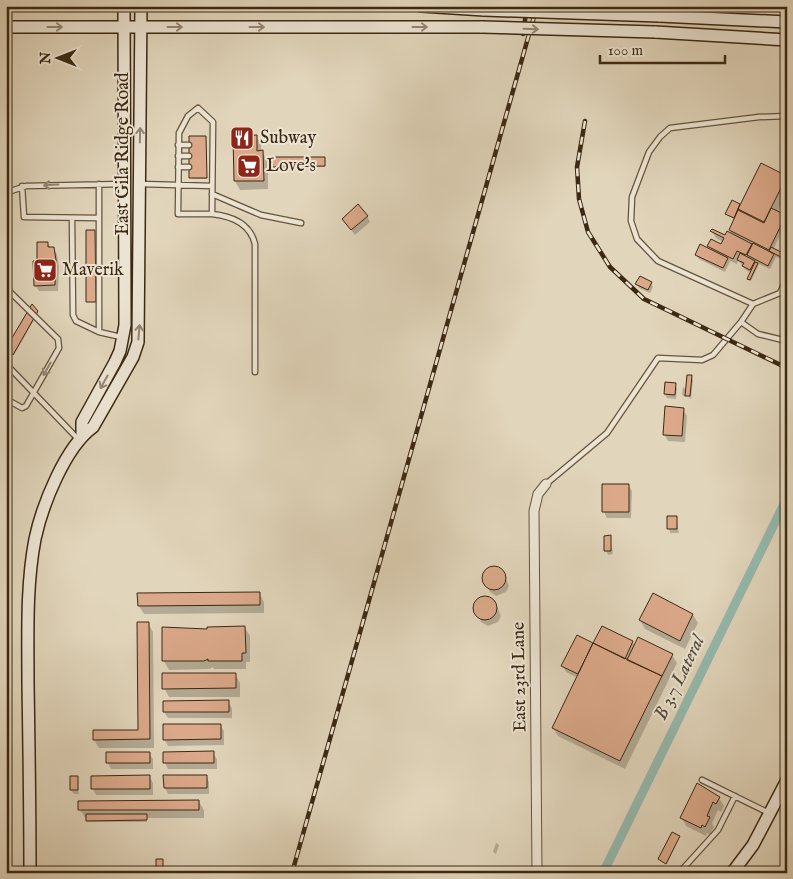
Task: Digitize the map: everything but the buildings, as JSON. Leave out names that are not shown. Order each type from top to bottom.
[{"type":"street","name":"East Gila Ridge Road","points":[[81,437],[82,422],[115,362],[123,338],[125,184],[124,6]]},
{"type":"street","name":"East Gila Ridge Road","points":[[30,873],[28,635],[31,566],[41,517],[61,470],[81,437],[93,427],[133,358],[138,342],[141,6]]},
{"type":"street","points":[[421,6],[787,22]]},
{"type":"street","points":[[6,27],[482,27],[655,32],[787,40]]},
{"type":"street","name":"East 23rd Lane","points":[[537,873],[534,511],[538,494],[546,484]]},
{"type":"street","points":[[732,873],[753,845],[770,813],[783,796],[787,780]]},
{"type":"lane","points":[[212,214],[209,157],[212,145],[213,122],[198,108],[188,116],[178,133],[178,214],[227,216],[246,226],[252,235],[255,244],[255,372]]},
{"type":"lane","points":[[753,304],[658,261],[637,239],[631,221],[632,197],[648,152],[660,136],[670,128],[760,117],[787,116]]},
{"type":"lane","points":[[178,145],[189,145]]},
{"type":"lane","points":[[206,145],[212,145]]},
{"type":"lane","points":[[178,156],[189,156]]},
{"type":"lane","points":[[178,167],[189,167]]},
{"type":"lane","points":[[99,184],[99,332]]},
{"type":"lane","points":[[6,196],[22,186],[125,184]]},
{"type":"lane","points":[[139,184],[212,186]]},
{"type":"lane","points":[[22,186],[24,217],[99,218]]},
{"type":"lane","points":[[212,194],[261,215],[301,223]]},
{"type":"lane","points":[[72,218],[73,315],[76,321],[99,332],[123,338]]},
{"type":"lane","points":[[546,484],[607,433],[658,358],[702,360],[713,355],[741,322],[753,304],[780,293],[787,278]]},
{"type":"lane","points":[[6,288],[58,339],[60,344],[34,394],[22,408],[6,399]]},
{"type":"lane","points":[[741,322],[758,334],[787,342]]},
{"type":"lane","points":[[6,364],[34,394],[81,437]]},
{"type":"lane","points":[[702,780],[770,813]]},
{"type":"lane","points":[[679,873],[718,830],[735,796]]},
{"type":"waterway","name":"B 3.7 Lateral","points":[[603,873],[787,498]]},
{"type":"railway","points":[[523,34],[527,6]]},
{"type":"railway","points":[[292,873],[537,6]]},
{"type":"railway","points":[[585,121],[577,167],[579,199],[588,232],[610,267],[644,299],[787,368]]},
{"type":"place","name":"Subway","points":[[242,138]]},
{"type":"place","name":"Love's","points":[[249,166]]},
{"type":"place","name":"Maverik","points":[[45,270]]}]
